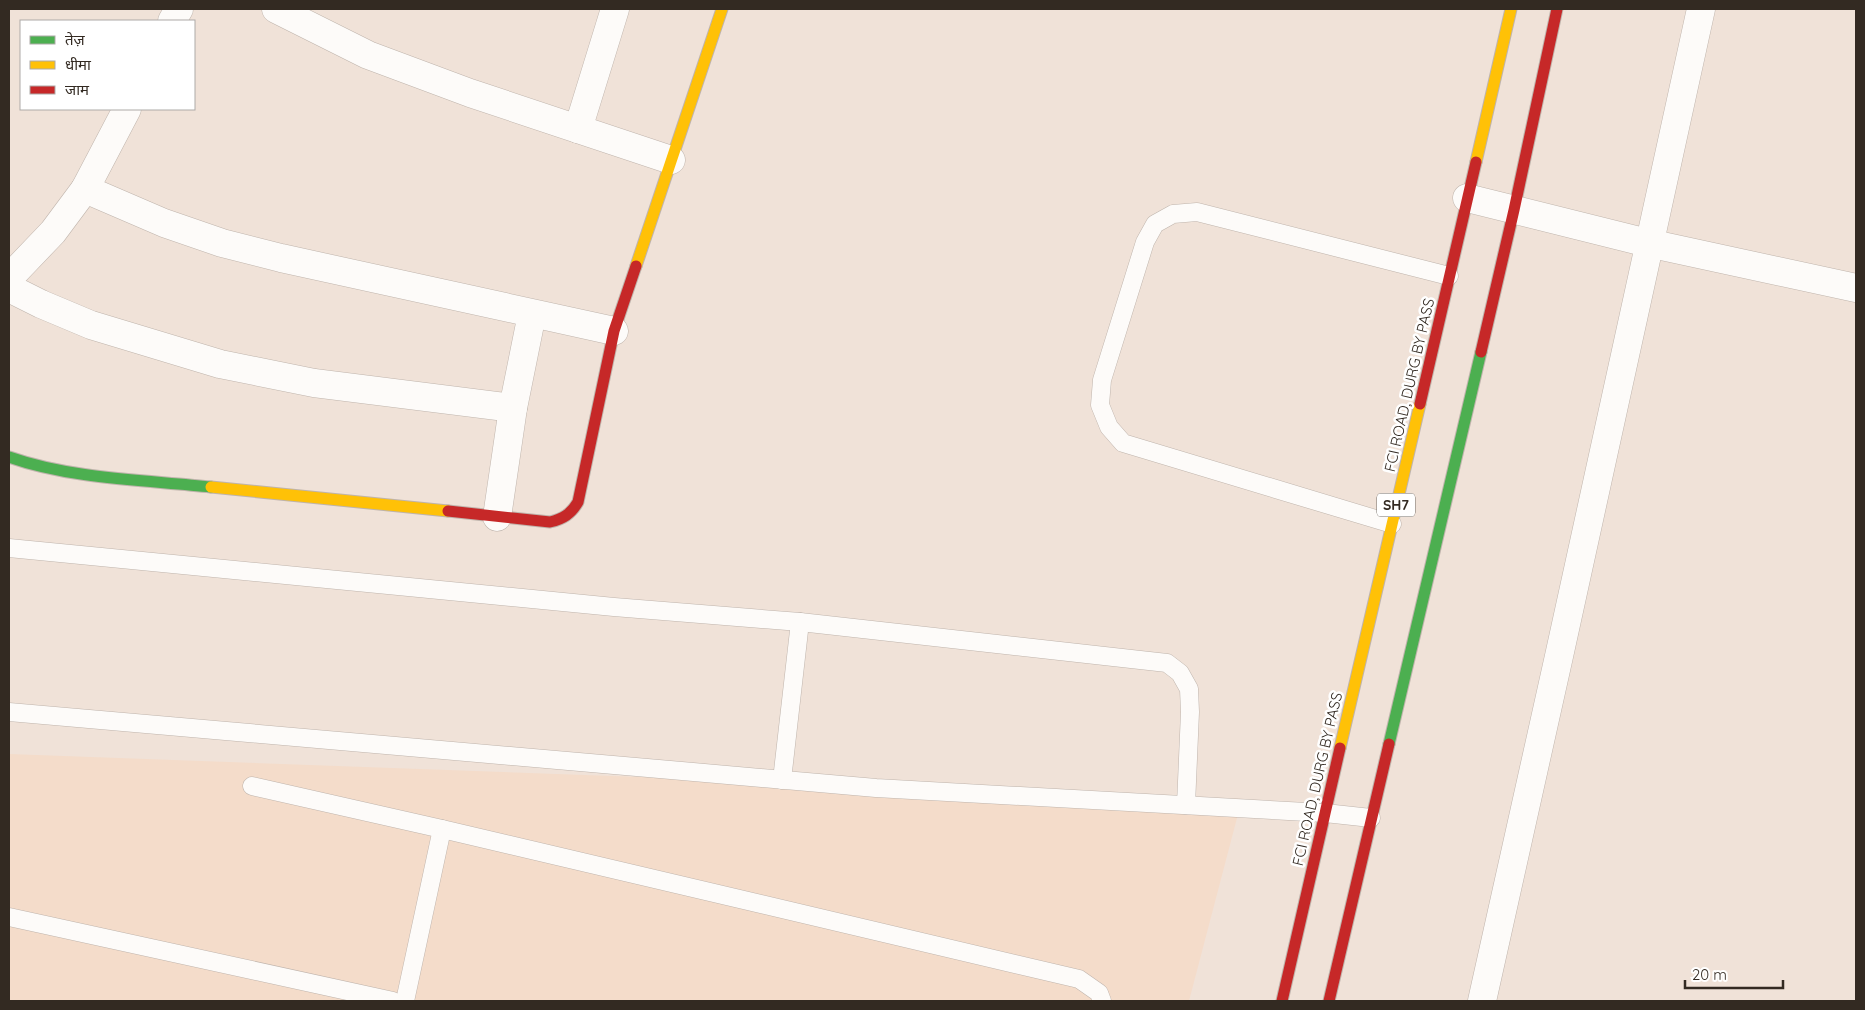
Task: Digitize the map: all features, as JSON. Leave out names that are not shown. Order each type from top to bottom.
[{"type":"main road","points":[[9,457],[26,463],[75,473],[497,517],[550,522],[563,519],[573,513],[578,502],[614,331],[722,9]]},
{"type":"main road","name":"FCI ROAD, DURG BY PASS","points":[[1282,1001],[1511,9]]},
{"type":"main road","points":[[1329,1001],[1514,210],[1557,9]]},
{"type":"street","points":[[173,20],[179,9]]},
{"type":"street","points":[[276,9],[368,55],[470,93],[671,160]]},
{"type":"street","points":[[578,129],[615,9]]},
{"type":"street","points":[[1482,1001],[1540,748],[1648,243],[1701,9]]},
{"type":"street","points":[[126,110],[85,190],[53,232],[11,274],[41,304],[91,325],[220,364],[314,384],[513,408]]},
{"type":"street","points":[[85,190],[164,223],[222,243],[281,258],[614,331]]},
{"type":"street","points":[[1467,198],[1648,243],[1856,288]]},
{"type":"street","points":[[497,517],[513,408],[532,314]]},
{"type":"lane","points":[[1392,524],[1123,443],[1109,428],[1100,405],[1102,380],[1145,242],[1155,224],[1173,214],[1197,212],[1449,276]]},
{"type":"lane","points":[[9,548],[614,607],[800,622],[1167,664],[1180,673],[1189,690],[1190,712],[1186,805]]},
{"type":"lane","points":[[782,780],[800,622]]},
{"type":"lane","points":[[9,712],[876,788],[1325,813],[1371,818]]},
{"type":"lane","points":[[252,786],[442,828],[1079,978],[1099,993],[1102,1001]]},
{"type":"lane","points":[[405,1001],[442,828]]},
{"type":"lane","points":[[9,917],[393,1001]]},
{"type":"shaded area","points":[[9,754],[1242,799],[1189,1001],[9,1001]]},
{"type":"traffic: fast","points":[[1389,744],[1481,352]]},
{"type":"traffic: fast","points":[[9,457],[58,470],[83,474],[211,487]]},
{"type":"traffic: slow","points":[[636,266],[722,9]]},
{"type":"traffic: slow","points":[[1476,162],[1511,9]]},
{"type":"traffic: slow","points":[[1340,748],[1420,404]]},
{"type":"traffic: slow","points":[[211,487],[448,511]]},
{"type":"traffic: jam","points":[[1481,352],[1514,210],[1557,9]]},
{"type":"traffic: jam","points":[[1420,404],[1476,162]]},
{"type":"traffic: jam","points":[[448,511],[550,522],[559,519],[572,510],[578,502],[614,331],[636,266]]},
{"type":"traffic: jam","points":[[1329,1001],[1389,744]]},
{"type":"traffic: jam","points":[[1282,1001],[1340,748]]}]
